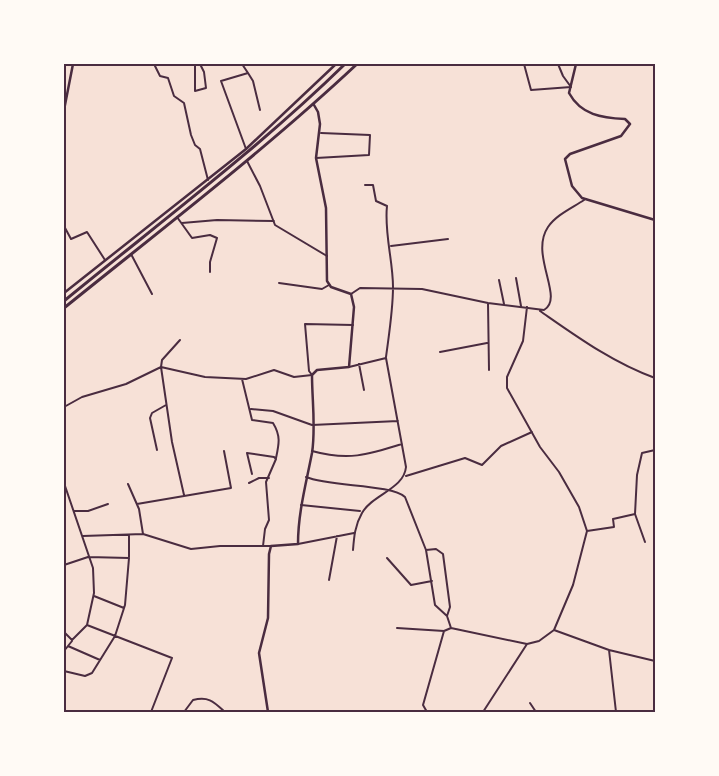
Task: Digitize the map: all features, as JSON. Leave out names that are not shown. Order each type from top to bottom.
[{"type":"highway","points":[[64,301],[297,110],[345,64]]},
{"type":"highway","points":[[64,308],[247,161],[314,104],[357,64]]},
{"type":"street","points":[[64,110],[73,64]]},
{"type":"street","points":[[154,64],[160,76],[168,78],[174,96],[184,103],[191,134],[195,145],[200,149],[210,183]]},
{"type":"street","points":[[195,64],[195,91],[206,88],[204,72],[200,64]]},
{"type":"street","points":[[242,64],[253,81],[260,110]]},
{"type":"street","points":[[64,293],[208,178],[246,151],[336,64]]},
{"type":"street","points":[[524,64],[530,90],[571,87]]},
{"type":"street","points":[[558,64],[562,76],[571,87]]},
{"type":"street","points":[[576,64],[569,93],[576,106],[610,118],[625,120],[630,124],[621,136],[570,154],[565,160],[572,186],[577,193],[586,199],[655,220]]},
{"type":"street","points":[[246,151],[221,81],[248,73]]},
{"type":"street","points":[[314,104],[318,112],[321,133],[316,158],[326,208],[326,271],[329,285]]},
{"type":"street","points":[[316,158],[369,155],[370,135],[321,133]]},
{"type":"street","points":[[247,161],[275,225],[327,256]]},
{"type":"street","points":[[365,185],[373,185],[376,201],[387,206],[386,220],[391,246],[393,287],[386,358],[406,466],[406,476]]},
{"type":"street","points":[[540,311],[547,309],[551,298],[548,278],[541,257],[542,239],[552,222],[586,199]]},
{"type":"street","points":[[177,217],[192,238],[210,235],[217,238],[210,262],[210,272]]},
{"type":"street","points":[[182,224],[217,220],[274,221]]},
{"type":"street","points":[[64,226],[71,239],[87,232],[105,260]]},
{"type":"street","points":[[391,246],[448,239]]},
{"type":"street","points":[[131,254],[152,294]]},
{"type":"street","points":[[516,278],[521,306]]},
{"type":"street","points":[[499,280],[504,304]]},
{"type":"street","points":[[280,283],[322,288],[329,285],[351,294]]},
{"type":"street","points":[[351,294],[360,288],[393,287],[422,289],[488,303],[527,307],[540,311],[589,345],[635,371],[655,378]]},
{"type":"street","points":[[349,367],[354,307],[351,294]]},
{"type":"street","points":[[488,303],[490,370]]},
{"type":"street","points":[[396,628],[444,631],[451,628],[527,644],[539,641],[554,630],[573,585],[587,531],[579,507],[532,432],[510,394],[506,383],[523,342],[527,307]]},
{"type":"street","points":[[298,544],[301,505],[312,451],[312,375],[309,371],[305,324],[353,325]]},
{"type":"street","points":[[180,340],[162,360],[161,367],[166,405],[184,495]]},
{"type":"street","points":[[440,352],[488,343]]},
{"type":"street","points":[[64,407],[82,397],[126,384],[161,367],[204,376],[242,379],[274,370],[294,377],[312,375],[317,370],[349,367],[386,358]]},
{"type":"street","points":[[359,364],[364,390]]},
{"type":"street","points":[[242,379],[252,420],[273,423],[280,438],[276,459],[266,490],[269,520],[265,529],[263,546]]},
{"type":"street","points":[[157,450],[150,418],[152,413],[166,405]]},
{"type":"street","points":[[251,410],[273,411],[312,424],[398,421]]},
{"type":"street","points":[[353,550],[354,533],[362,512],[386,490],[406,476],[465,458],[482,465],[501,446],[532,432]]},
{"type":"street","points":[[312,451],[342,458],[364,456],[402,444]]},
{"type":"street","points":[[137,504],[231,488],[224,450]]},
{"type":"street","points":[[645,542],[635,514],[640,458],[642,453],[655,450]]},
{"type":"street","points":[[252,474],[247,453],[266,455],[276,459]]},
{"type":"street","points":[[306,477],[327,483],[400,492],[405,497],[426,550],[435,604],[447,616],[451,628]]},
{"type":"street","points":[[249,483],[260,478],[269,478]]},
{"type":"street","points":[[64,483],[90,557],[94,596],[87,625],[64,651]]},
{"type":"street","points":[[128,484],[137,504],[143,534]]},
{"type":"street","points":[[74,511],[88,512],[108,504]]},
{"type":"street","points":[[301,505],[360,511]]},
{"type":"street","points":[[587,531],[612,528],[613,519],[635,514]]},
{"type":"street","points":[[84,536],[143,534],[164,539],[189,549],[298,544],[354,533]]},
{"type":"street","points":[[64,671],[85,676],[92,673],[115,636],[124,608],[129,558],[129,535]]},
{"type":"street","points":[[329,580],[337,536]]},
{"type":"street","points":[[268,712],[259,653],[268,618],[270,546]]},
{"type":"street","points":[[426,550],[436,549],[442,554],[450,607],[447,616]]},
{"type":"street","points":[[64,565],[90,557],[129,558]]},
{"type":"street","points":[[387,558],[410,585],[432,581]]},
{"type":"street","points":[[94,596],[124,608]]},
{"type":"street","points":[[87,625],[172,658],[151,712]]},
{"type":"street","points":[[554,630],[609,650],[655,661]]},
{"type":"street","points":[[427,712],[423,705],[444,631]]},
{"type":"street","points":[[64,632],[72,640]]},
{"type":"street","points":[[483,712],[527,644]]},
{"type":"street","points":[[68,646],[100,660]]},
{"type":"street","points":[[609,650],[616,712]]},
{"type":"street","points":[[184,712],[193,700],[204,698],[211,699],[226,712]]},
{"type":"street","points":[[530,703],[536,712]]}]
